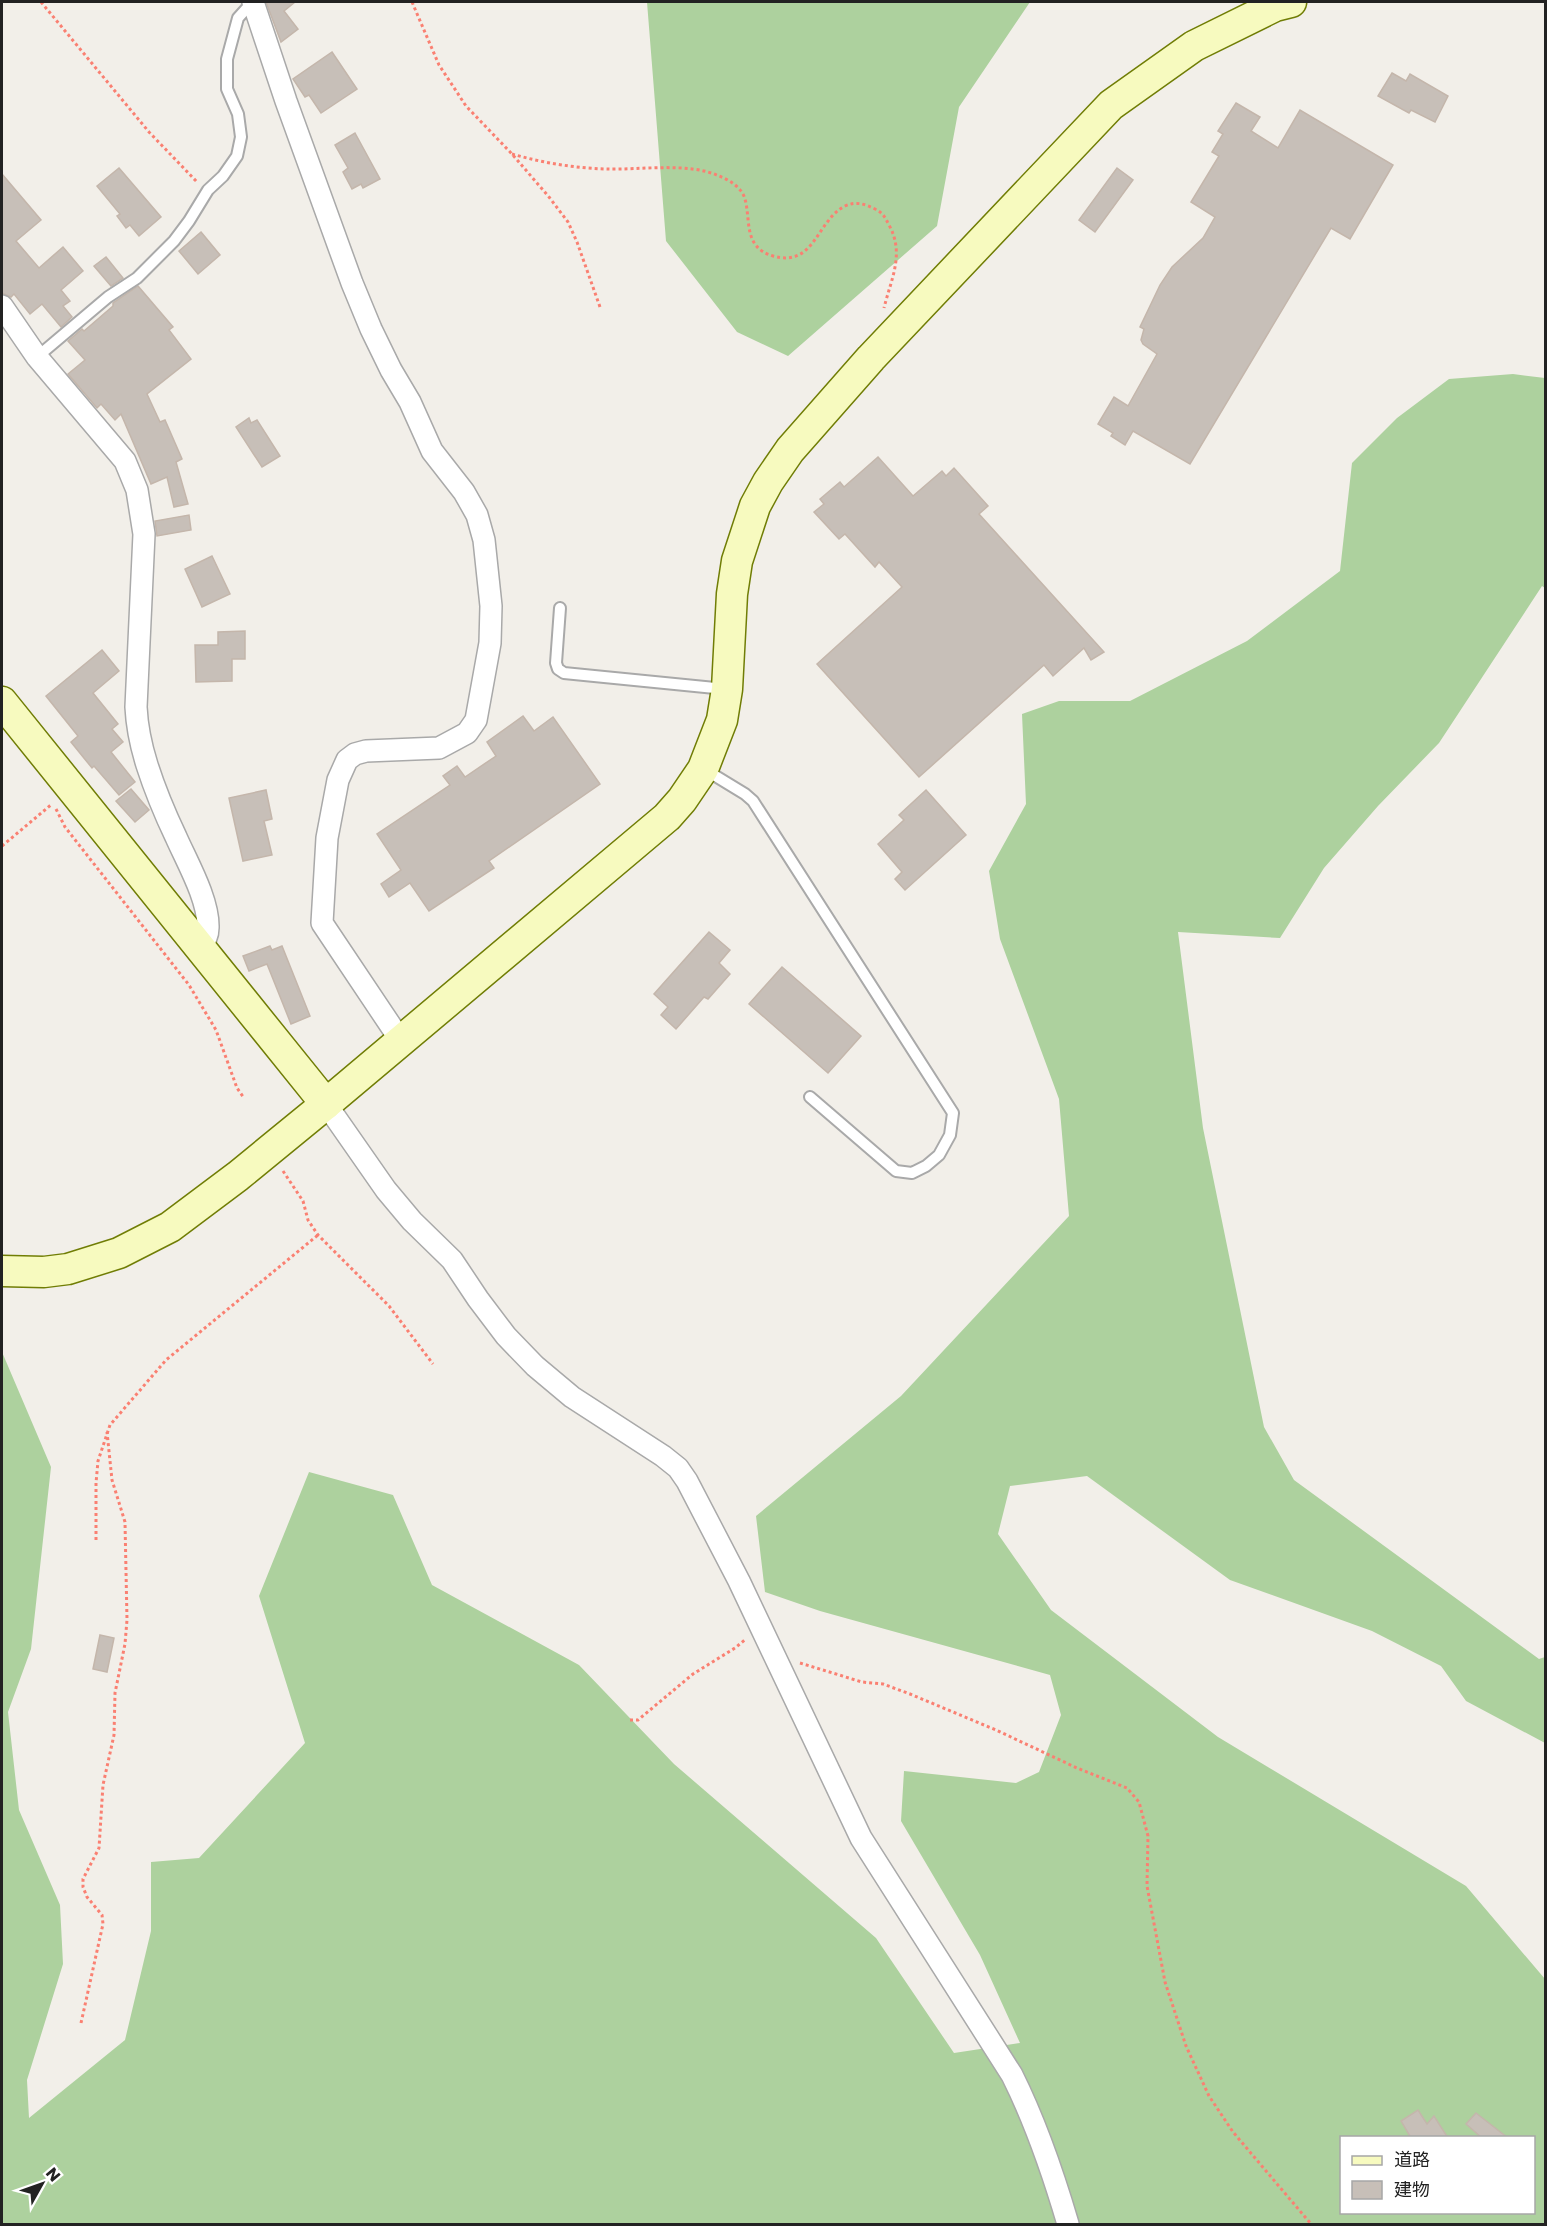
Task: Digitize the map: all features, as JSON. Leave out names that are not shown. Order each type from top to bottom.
[{"type":"street","points":[[2,1271],[44,1272],[68,1269],[119,1253],[147,1241],[191,1213],[326,1104],[652,831],[682,800],[703,769],[722,720],[727,689],[732,594],[737,561],[755,506],[790,450],[898,330],[1111,105],[1194,46],[1275,6],[1291,2]]},
{"type":"street","points":[[254,3],[286,101],[371,329],[410,402],[432,452],[464,492],[477,515],[484,540],[491,606],[490,643],[476,720],[467,733],[440,748],[366,751],[355,754],[342,769],[338,780],[327,838],[322,923],[401,1041]]},
{"type":"street","points":[[2,306],[37,357],[113,444],[125,461],[138,490],[144,534],[137,728],[147,765],[175,835],[196,879],[208,927],[206,937],[199,948]]},
{"type":"street","points":[[2,702],[326,1104],[386,1190],[412,1221],[452,1260],[477,1299],[506,1336],[535,1366],[572,1397],[663,1456],[678,1468],[687,1480],[761,1626],[861,1838],[1012,2076],[1027,2105],[1068,2224]]},
{"type":"lane","points":[[37,357],[108,297],[137,278],[174,242],[208,190],[223,176],[237,156],[241,137],[238,114],[227,89],[227,58],[238,18],[254,3]]},
{"type":"lane","points":[[560,608],[556,663],[558,669],[564,673],[727,689]]},
{"type":"lane","points":[[703,769],[753,801],[953,1113],[950,1135],[939,1155],[926,1166],[912,1173],[896,1171],[810,1097]]},
{"type":"path","points":[[41,2],[149,132],[196,182],[208,190]]},
{"type":"path","points":[[412,2],[439,65],[466,105],[512,154],[568,222],[600,308]]},
{"type":"path","points":[[512,154],[570,166],[606,169],[680,168],[717,174],[734,184],[745,198],[749,233],[758,248],[769,255],[785,259],[798,255],[811,247],[834,214],[846,205],[863,203],[883,213],[893,232],[898,257],[884,307],[886,320],[898,330]]},
{"type":"path","points":[[2,846],[56,801],[56,812],[65,827],[189,985],[216,1030],[237,1088],[244,1098]]},
{"type":"path","points":[[269,1149],[303,1201],[308,1220],[318,1235],[389,1306],[433,1364]]},
{"type":"path","points":[[96,1540],[98,1461],[110,1425],[166,1360],[318,1235]]},
{"type":"path","points":[[81,2023],[103,1924],[102,1916],[82,1887],[83,1879],[99,1848],[103,1785],[114,1735],[115,1693],[128,1620],[125,1522],[112,1480],[107,1432]]},
{"type":"path","points":[[630,1720],[638,1720],[693,1674],[735,1648],[761,1626]]},
{"type":"path","points":[[775,1656],[862,1682],[883,1684],[996,1730],[1077,1768],[1127,1788],[1139,1802],[1148,1836],[1147,1886],[1165,1982],[1186,2046],[1209,2096],[1233,2132],[1311,2224]]},
{"type":"green space","points":[[647,2],[1030,2],[959,107],[937,226],[788,356],[737,332],[666,241]]},
{"type":"green space","points":[[1513,374],[1545,378],[1545,588],[1542,586],[1439,743],[1378,806],[1324,868],[1280,938],[1178,932],[1203,1128],[1264,1427],[1294,1480],[1539,1659],[1545,1657],[1545,1743],[1466,1701],[1441,1666],[1372,1631],[1230,1580],[1087,1476],[1010,1486],[998,1534],[1051,1610],[1218,1737],[1466,1886],[1545,1979],[1545,2224],[2,2224],[2,1352],[51,1467],[31,1649],[8,1712],[19,1810],[60,1905],[63,1964],[27,2080],[29,2118],[125,2040],[151,1931],[151,1862],[199,1858],[305,1743],[259,1596],[309,1472],[393,1495],[432,1585],[579,1665],[674,1764],[876,1938],[954,2053],[1020,2043],[980,1955],[901,1821],[904,1771],[1016,1783],[1039,1772],[1061,1715],[1050,1675],[820,1611],[765,1592],[756,1516],[901,1396],[1069,1216],[1059,1099],[1000,939],[989,871],[1026,804],[1022,714],[1059,701],[1130,701],[1247,641],[1340,571],[1352,463],[1397,418],[1449,379]]},
{"type":"building","points":[[266,2],[295,2],[284,11],[298,29],[281,42]]},
{"type":"building","points":[[332,52],[357,89],[321,113],[309,95],[305,97],[293,79]]},
{"type":"building","points":[[1392,73],[1406,81],[1410,74],[1448,96],[1435,122],[1411,110],[1409,113],[1378,96]]},
{"type":"building","points":[[1236,103],[1260,117],[1251,131],[1278,148],[1300,110],[1393,165],[1350,239],[1331,228],[1190,464],[1133,431],[1125,445],[1111,436],[1113,433],[1098,424],[1114,397],[1128,406],[1157,354],[1143,344],[1141,340],[1144,329],[1140,327],[1160,285],[1172,267],[1203,238],[1215,217],[1191,202],[1219,156],[1212,152],[1223,134],[1218,131]]},
{"type":"building","points":[[355,133],[380,179],[363,188],[361,184],[352,189],[343,172],[348,168],[335,145]]},
{"type":"building","points":[[119,168],[161,217],[139,236],[130,225],[126,228],[117,216],[120,214],[97,186]]},
{"type":"building","points":[[1117,168],[1133,180],[1095,232],[1079,220]]},
{"type":"building","points":[[2,174],[41,220],[16,241],[39,268],[63,247],[83,271],[61,290],[70,301],[63,306],[72,317],[61,327],[42,304],[30,314],[14,294],[11,297],[2,293]]},
{"type":"building","points":[[201,232],[220,255],[198,274],[179,251]]},
{"type":"building","points":[[106,257],[123,278],[111,286],[94,266]]},
{"type":"building","points":[[138,286],[173,327],[169,330],[191,359],[147,394],[160,422],[165,420],[182,459],[176,462],[188,504],[174,507],[167,477],[151,484],[121,414],[115,420],[101,404],[97,408],[68,374],[85,360],[68,341],[82,329],[84,331],[113,306],[113,303]]},
{"type":"building","points":[[249,418],[251,423],[257,420],[280,456],[262,467],[236,427]]},
{"type":"building","points":[[878,457],[913,496],[942,471],[946,476],[954,468],[988,506],[979,514],[1104,652],[1091,660],[1084,648],[1053,676],[1044,665],[919,777],[817,664],[902,587],[879,562],[875,567],[845,534],[839,539],[814,512],[824,504],[820,499],[840,482],[844,487]]},
{"type":"building","points":[[189,515],[191,530],[157,536],[155,521]]},
{"type":"building","points":[[212,556],[230,594],[202,607],[185,569]]},
{"type":"building","points":[[245,631],[245,659],[232,659],[232,681],[196,682],[195,645],[218,645],[218,632]]},
{"type":"building","points":[[102,650],[119,671],[93,693],[118,724],[112,729],[123,742],[111,752],[135,782],[119,795],[94,766],[92,768],[71,742],[78,736],[46,696]]},
{"type":"building","points":[[523,716],[534,731],[553,717],[600,784],[489,861],[494,868],[429,911],[410,883],[389,897],[381,884],[401,870],[377,834],[450,785],[443,776],[457,766],[465,777],[496,756],[487,742]]},
{"type":"building","points":[[131,789],[149,810],[135,822],[116,801]]},
{"type":"building","points":[[266,790],[272,819],[264,821],[272,855],[243,861],[229,798]]},
{"type":"building","points":[[926,790],[966,835],[905,890],[895,879],[902,872],[878,844],[904,820],[899,815]]},
{"type":"building","points":[[709,932],[730,950],[719,963],[730,974],[708,999],[704,997],[676,1029],[661,1015],[668,1007],[654,994]]},
{"type":"building","points":[[270,946],[272,950],[282,946],[310,1016],[291,1024],[267,964],[249,971],[243,956]]},
{"type":"building","points":[[782,967],[861,1036],[828,1073],[749,1004]]},
{"type":"building","points":[[100,1635],[114,1638],[107,1672],[93,1669]]},
{"type":"building","points":[[1418,2110],[1427,2124],[1434,2116],[1447,2136],[1410,2136],[1401,2121]]},
{"type":"building","points":[[1476,2113],[1505,2136],[1480,2136],[1466,2124]]}]
